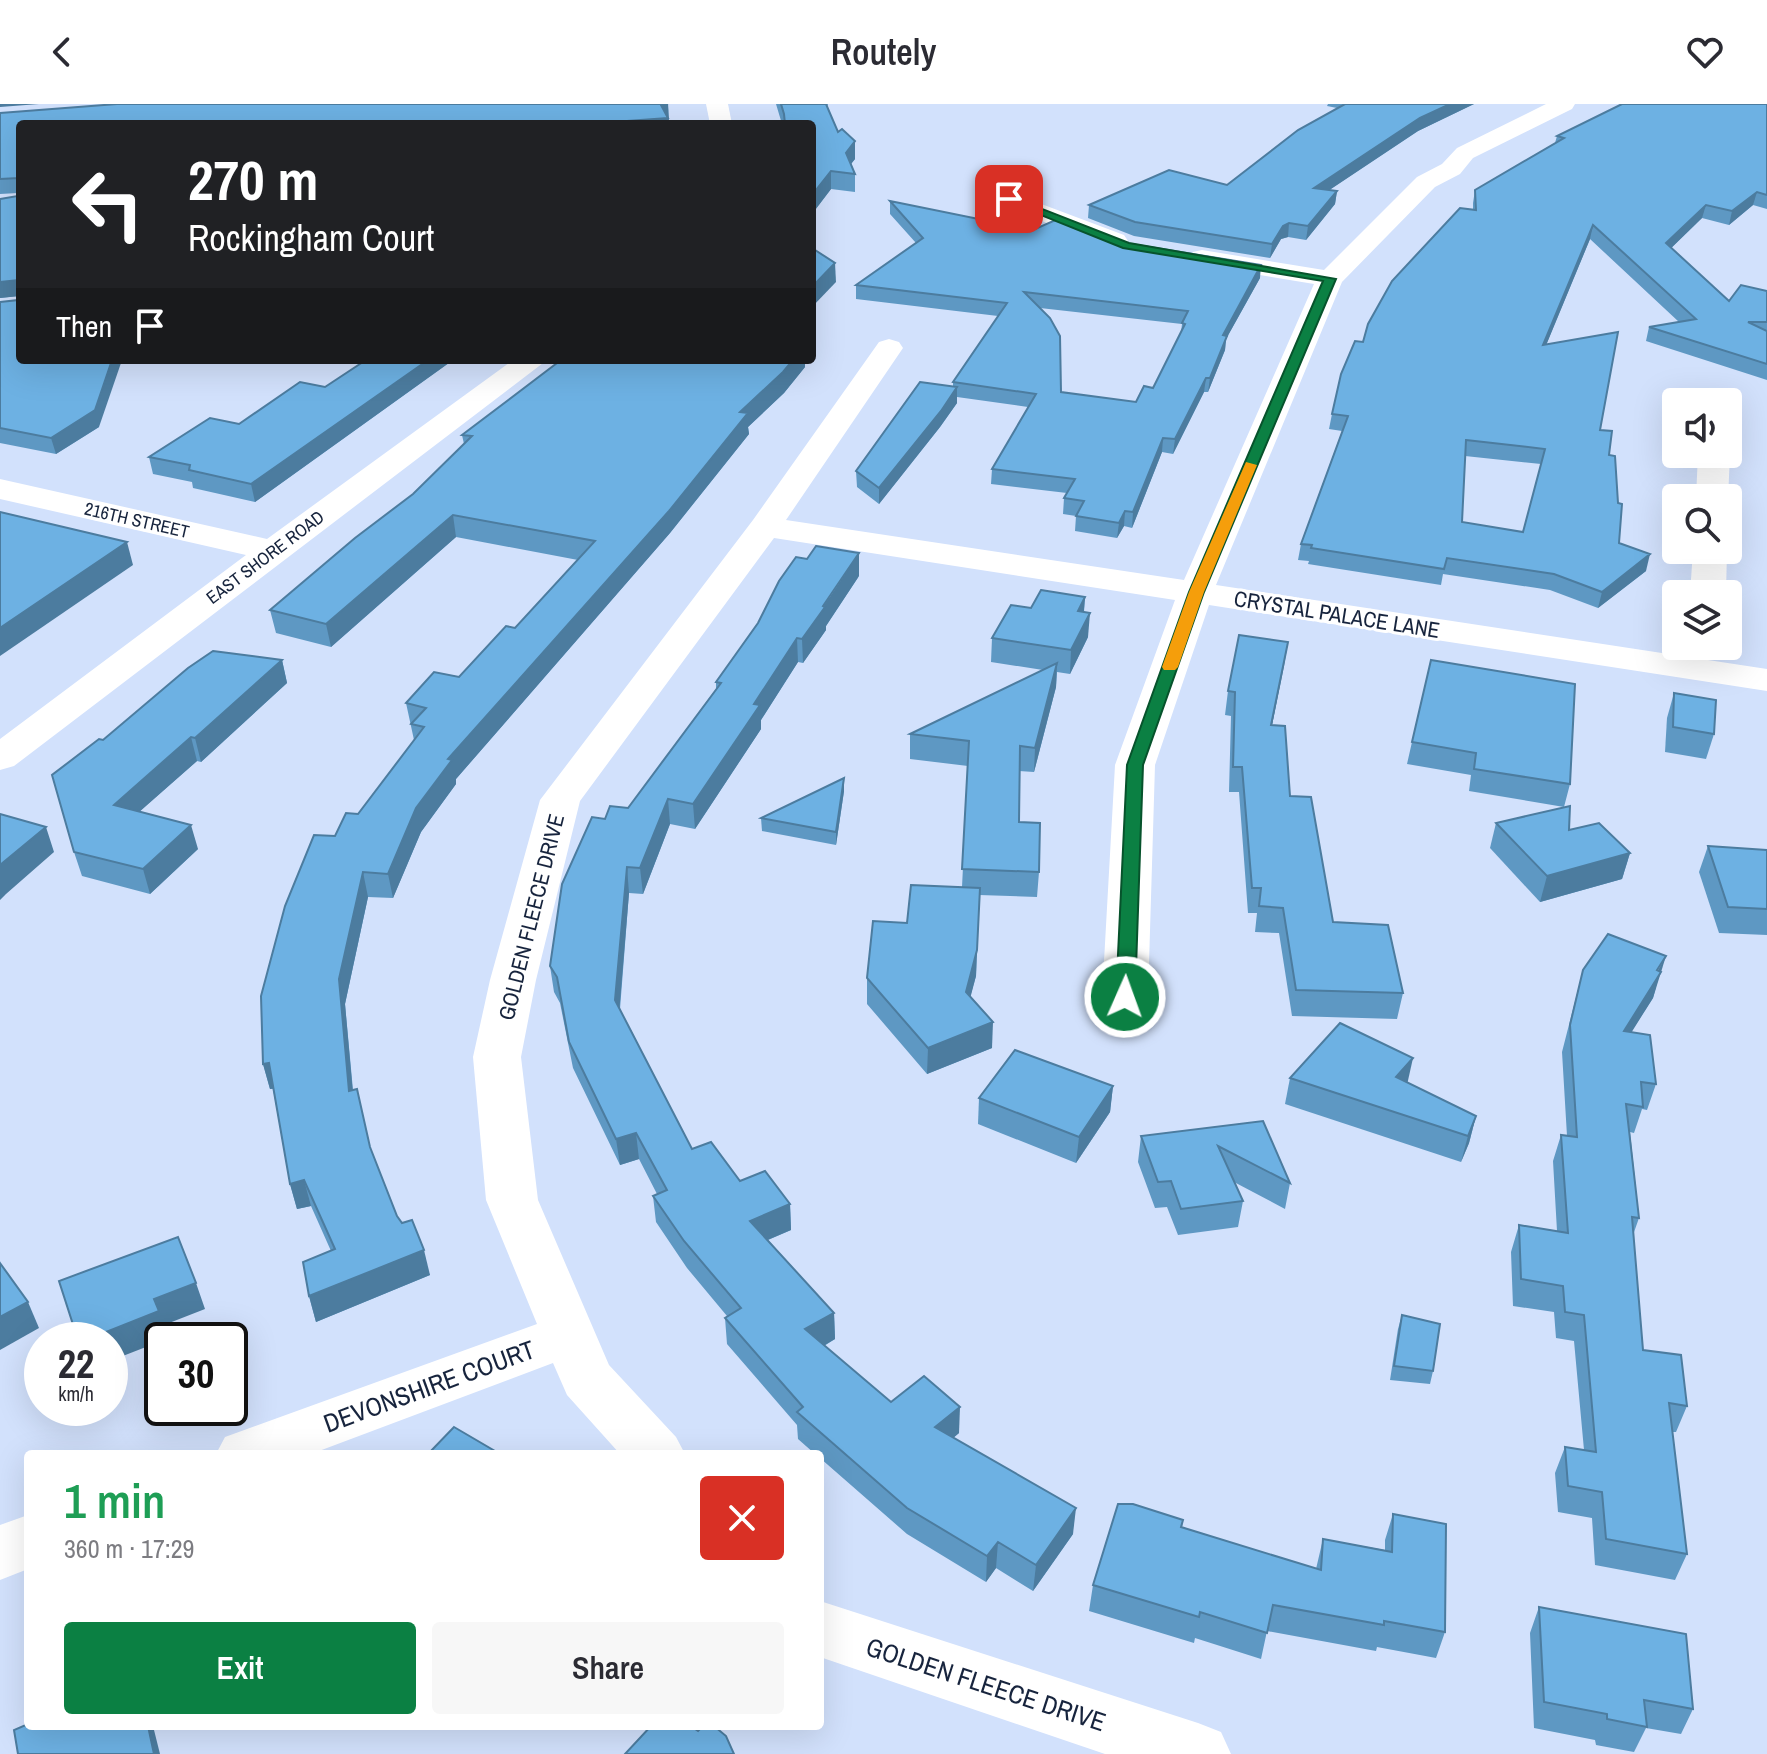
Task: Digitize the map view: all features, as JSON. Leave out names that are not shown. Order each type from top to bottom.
[{"type":"street","points":[[1125,997],[1135,765],[1196,592],[1330,279],[1426,182],[1451,169],[1465,153],[1564,104]]},
{"type":"street","points":[[1009,199],[1127,246],[1141,248]]},
{"type":"street","points":[[1171,253],[1330,279]]},
{"type":"street","name":"GOLDEN FLEECE DRIVE","points":[[652,1450],[587,1379],[512,1200],[497,1057],[513,980],[560,800],[765,527],[889,348]]},
{"type":"street","name":"EAST SHORE ROAD","points":[[7,745],[527,364]]},
{"type":"street","name":"216TH STREET","points":[[0,489],[273,551]]},
{"type":"street","name":"CRYSTAL PALACE LANE","points":[[765,527],[1196,592],[1662,652]]},
{"type":"street","name":"CRYSTAL PALACE LANE","points":[[1712,660],[1767,680]]},
{"type":"street","name":"DEVONSHIRE COURT","points":[[256,1450],[568,1335]]},
{"type":"street","points":[[0,1553],[24,1543]]},
{"type":"street","name":"GOLDEN FLEECE DRIVE","points":[[824,1630],[1198,1754]]},
{"type":"building","points":[[117,104],[668,104],[661,105],[668,118],[641,120],[16,120],[16,178],[0,179],[0,113]]},
{"type":"building","points":[[781,104],[826,104],[838,132],[842,129],[855,141],[846,153],[855,174],[831,171],[816,190],[816,120],[785,120]]},
{"type":"building","points":[[1345,104],[1450,104],[1420,118],[1314,188],[1337,191],[1308,226],[1289,223],[1283,226],[1272,244],[1135,222],[1089,205],[1169,170],[1227,185],[1298,130]]},
{"type":"building","points":[[1622,104],[1767,104],[1767,195],[1757,192],[1732,211],[1706,205],[1666,243],[1729,301],[1741,285],[1767,291],[1767,322],[1748,322],[1767,331],[1767,364],[1649,327],[1696,319],[1593,225],[1543,345],[1618,332],[1600,430],[1612,431],[1609,455],[1615,456],[1618,503],[1622,504],[1619,543],[1650,554],[1602,592],[1554,574],[1447,558],[1444,569],[1301,544],[1348,416],[1332,414],[1341,374],[1355,341],[1363,342],[1368,324],[1392,281],[1460,208],[1476,210],[1475,190],[1564,138],[1557,136]],"holes":[[[1466,440],[1545,449],[1523,532],[1462,522]]]},
{"type":"building","points":[[16,196],[16,280],[0,282],[0,199]]},
{"type":"building","points":[[890,201],[1033,230],[1060,218],[1119,242],[1261,265],[1223,335],[1227,336],[1210,378],[1206,378],[1175,439],[1163,438],[1133,512],[1125,511],[1119,523],[1076,516],[1084,501],[1064,498],[1075,479],[992,469],[1036,394],[953,382],[1007,303],[856,285],[923,238]],"holes":[[[1024,292],[1188,311],[1182,323],[1185,324],[1153,388],[1144,386],[1136,402],[1061,392],[1060,336],[1050,318]]]},
{"type":"building","points":[[816,251],[835,263],[816,283]]},
{"type":"building","points":[[16,300],[16,364],[111,364],[95,410],[51,438],[0,428],[0,302]]},
{"type":"building","points":[[360,364],[422,364],[251,484],[189,470],[190,465],[149,457],[210,418],[239,424],[300,382],[325,387]]},
{"type":"building","points":[[556,364],[790,364],[740,412],[748,413],[669,511],[448,759],[452,760],[416,808],[388,874],[363,872],[339,979],[349,1091],[357,1089],[370,1147],[397,1216],[402,1223],[412,1220],[424,1250],[309,1296],[303,1262],[335,1249],[304,1180],[290,1184],[269,1063],[263,1064],[261,996],[285,906],[314,835],[335,836],[346,813],[358,814],[424,727],[411,724],[426,708],[406,703],[434,672],[459,677],[506,626],[515,628],[595,541],[453,515],[326,624],[270,610],[413,494],[472,436],[462,435]]},
{"type":"building","points":[[920,382],[957,387],[879,488],[856,471]]},
{"type":"building","points":[[0,512],[127,542],[0,628]]},
{"type":"building","points":[[816,546],[859,553],[802,639],[797,638],[754,704],[760,705],[693,804],[668,799],[640,868],[627,867],[615,1000],[692,1149],[711,1142],[740,1181],[765,1171],[790,1204],[750,1221],[834,1313],[805,1329],[891,1402],[924,1376],[960,1407],[935,1427],[1076,1508],[1036,1565],[998,1542],[987,1556],[907,1508],[797,1412],[803,1407],[725,1318],[741,1308],[684,1241],[653,1196],[667,1190],[636,1133],[616,1139],[569,1042],[557,977],[550,966],[562,884],[592,817],[605,819],[610,806],[628,808],[721,683],[716,682],[758,623],[779,581],[796,557],[807,559]]},
{"type":"building","points":[[1041,590],[1085,597],[1078,611],[1090,613],[1071,650],[992,638],[1011,605],[1031,608]]},
{"type":"building","points":[[1239,635],[1288,642],[1271,725],[1285,726],[1290,796],[1311,797],[1333,922],[1388,925],[1403,993],[1296,990],[1283,908],[1259,906],[1261,888],[1252,888],[1242,767],[1233,767],[1235,692],[1228,691]]},
{"type":"building","points":[[213,651],[282,660],[114,805],[191,825],[143,869],[74,852],[52,775],[99,739],[103,740],[188,668]]},
{"type":"building","points":[[1431,660],[1575,684],[1570,784],[1474,769],[1476,753],[1412,742]]},
{"type":"building","points":[[1057,663],[1035,748],[1020,746],[1019,822],[1040,823],[1039,872],[962,869],[969,741],[910,734]]},
{"type":"building","points":[[1674,693],[1716,700],[1714,734],[1673,727]]},
{"type":"building","points":[[844,778],[836,832],[761,818]]},
{"type":"building","points":[[1570,806],[1569,830],[1599,823],[1630,853],[1547,876],[1496,823]]},
{"type":"building","points":[[0,814],[46,827],[0,865]]},
{"type":"building","points":[[1708,846],[1767,850],[1767,909],[1728,907]]},
{"type":"building","points":[[911,885],[980,888],[977,950],[966,992],[993,1022],[928,1048],[867,978],[873,921],[907,923]]},
{"type":"building","points":[[1608,934],[1666,956],[1657,970],[1661,972],[1624,1031],[1650,1035],[1656,1084],[1641,1082],[1643,1107],[1626,1104],[1639,1218],[1632,1217],[1643,1350],[1681,1355],[1687,1406],[1669,1403],[1687,1554],[1606,1539],[1602,1492],[1568,1486],[1565,1447],[1596,1452],[1584,1315],[1565,1312],[1563,1286],[1521,1279],[1519,1225],[1568,1233],[1561,1135],[1577,1137],[1570,1025],[1583,970]]},
{"type":"building","points":[[1340,1023],[1413,1058],[1396,1077],[1476,1116],[1468,1136],[1290,1078]]},
{"type":"building","points":[[1015,1050],[1113,1086],[1079,1137],[979,1098]]},
{"type":"building","points":[[1263,1121],[1290,1183],[1218,1146],[1243,1201],[1181,1209],[1171,1181],[1158,1182],[1141,1136]]},
{"type":"building","points":[[178,1237],[196,1283],[154,1299],[159,1311],[128,1323],[72,1322],[59,1281]]},
{"type":"building","points":[[0,1263],[28,1302],[0,1317]]},
{"type":"building","points":[[1402,1315],[1440,1324],[1433,1371],[1394,1366]]},
{"type":"building","points":[[454,1427],[493,1450],[432,1450]]},
{"type":"building","points":[[1118,1504],[1133,1504],[1183,1520],[1181,1527],[1321,1570],[1323,1539],[1392,1552],[1393,1514],[1446,1524],[1445,1632],[1384,1621],[1384,1625],[1273,1605],[1267,1633],[1200,1612],[1199,1617],[1093,1585]]},
{"type":"building","points":[[1539,1607],[1686,1634],[1693,1709],[1644,1700],[1647,1727],[1607,1719],[1607,1714],[1544,1702]]},
{"type":"building","points":[[24,1726],[24,1730],[149,1730],[154,1754],[18,1754],[14,1730]]},
{"type":"building","points":[[647,1730],[719,1730],[726,1736],[734,1754],[625,1754]]},
{"type":"slow traffic","points":[[1170,667],[1196,592],[1251,465]]},
{"type":"route","points":[[1009,199],[1127,246],[1330,279],[1196,592],[1135,765],[1125,997]]}]
